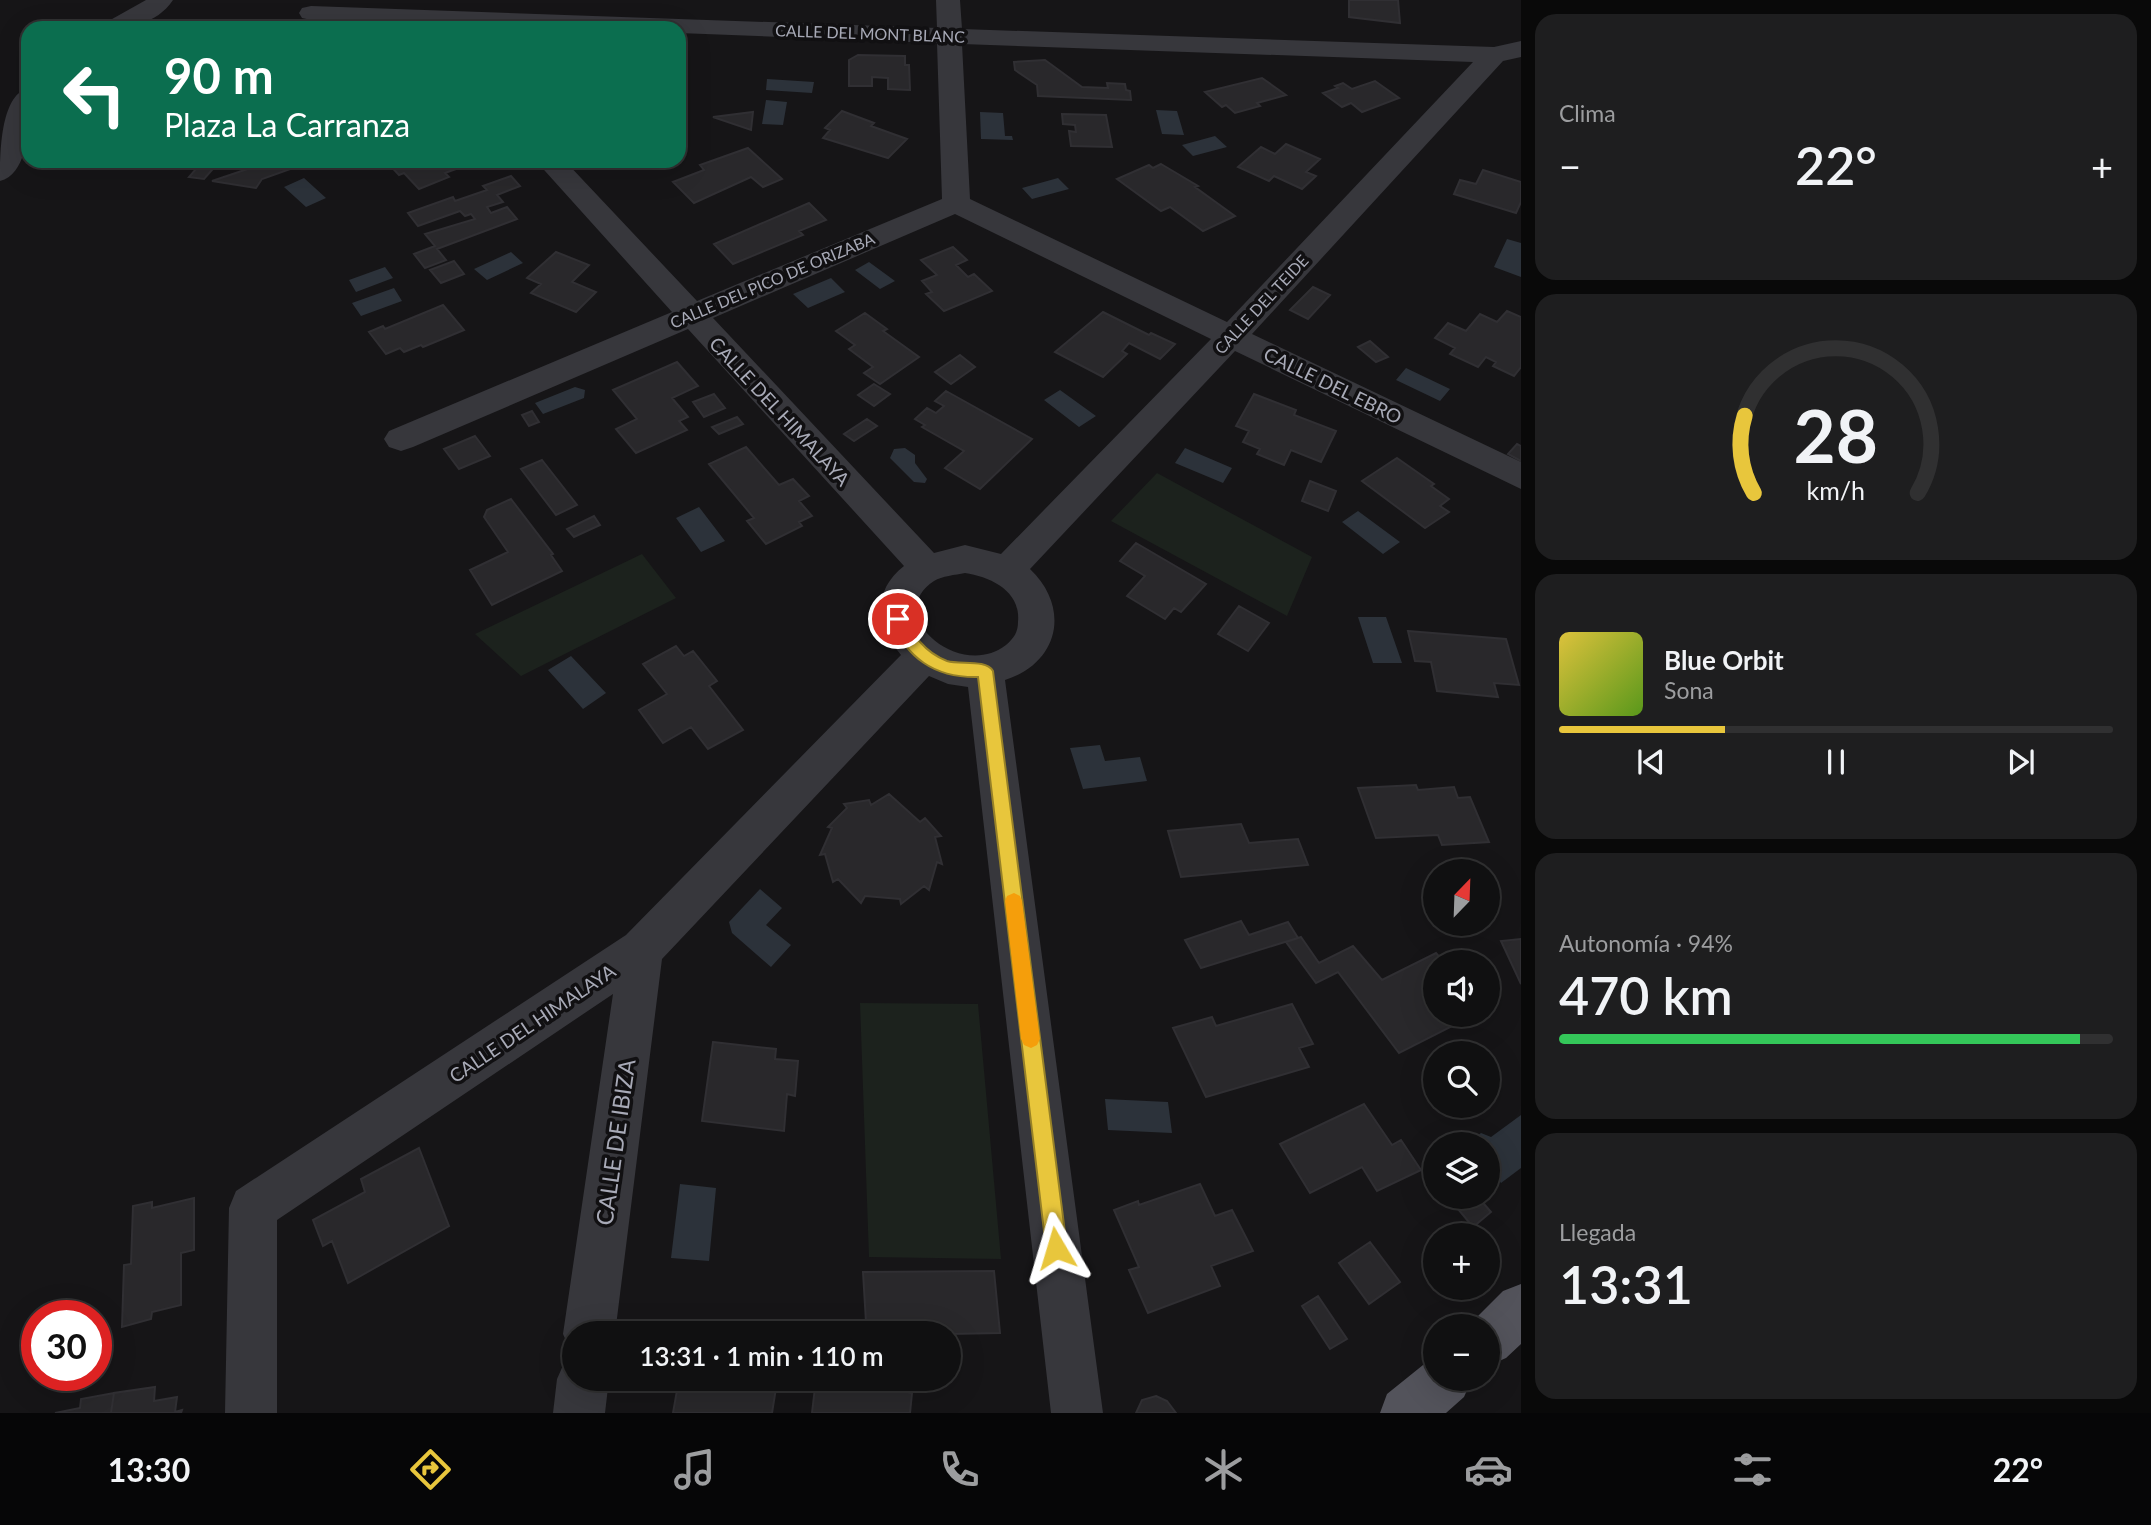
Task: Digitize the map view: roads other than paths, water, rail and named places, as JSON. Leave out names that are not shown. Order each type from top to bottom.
[{"type":"main road","points":[[1500,1329],[1521,1309]]},
{"type":"main road","points":[[1406,1413],[1432,1391]]},
{"type":"street","points":[[127,21],[161,0]]},
{"type":"street","points":[[948,0],[956,203]]},
{"type":"street","name":"CALLE DEL MONT BLANC","points":[[311,13],[401,21]]},
{"type":"street","name":"CALLE DEL MONT BLANC","points":[[686,29],[1429,52],[1508,52]]},
{"type":"street","name":"CALLE DEL MONT BLANC","points":[[1429,52],[1457,64],[1468,82]]},
{"type":"street","name":"CALLE DEL TEIDE","points":[[1006,571],[1232,336],[1468,82],[1508,52]]},
{"type":"street","points":[[0,173],[4,170],[21,107]]},
{"type":"street","name":"CALLE DEL HIMALAYA","points":[[556,168],[926,567]]},
{"type":"street","name":"CALLE DEL PICO DE ORIZABA","points":[[401,439],[956,203]]},
{"type":"street","name":"CALLE DEL EBRO","points":[[956,203],[1521,477]]},
{"type":"street","points":[[965,559],[1006,571],[1023,584],[1035,601],[1039,619],[1036,637],[1025,653],[1007,665],[985,671],[964,671],[943,666],[924,656],[907,639],[898,619],[899,598],[908,580],[926,567],[944,561],[965,559]]},
{"type":"street","name":"CALLE DEL HIMALAYA","points":[[251,1413],[253,1208],[641,950],[924,656]]},
{"type":"street","points":[[985,671],[1077,1413]]},
{"type":"street","name":"CALLE DE IBIZA","points":[[591,1321],[641,950]]},
{"type":"street","points":[[579,1413],[582,1391]]}]
